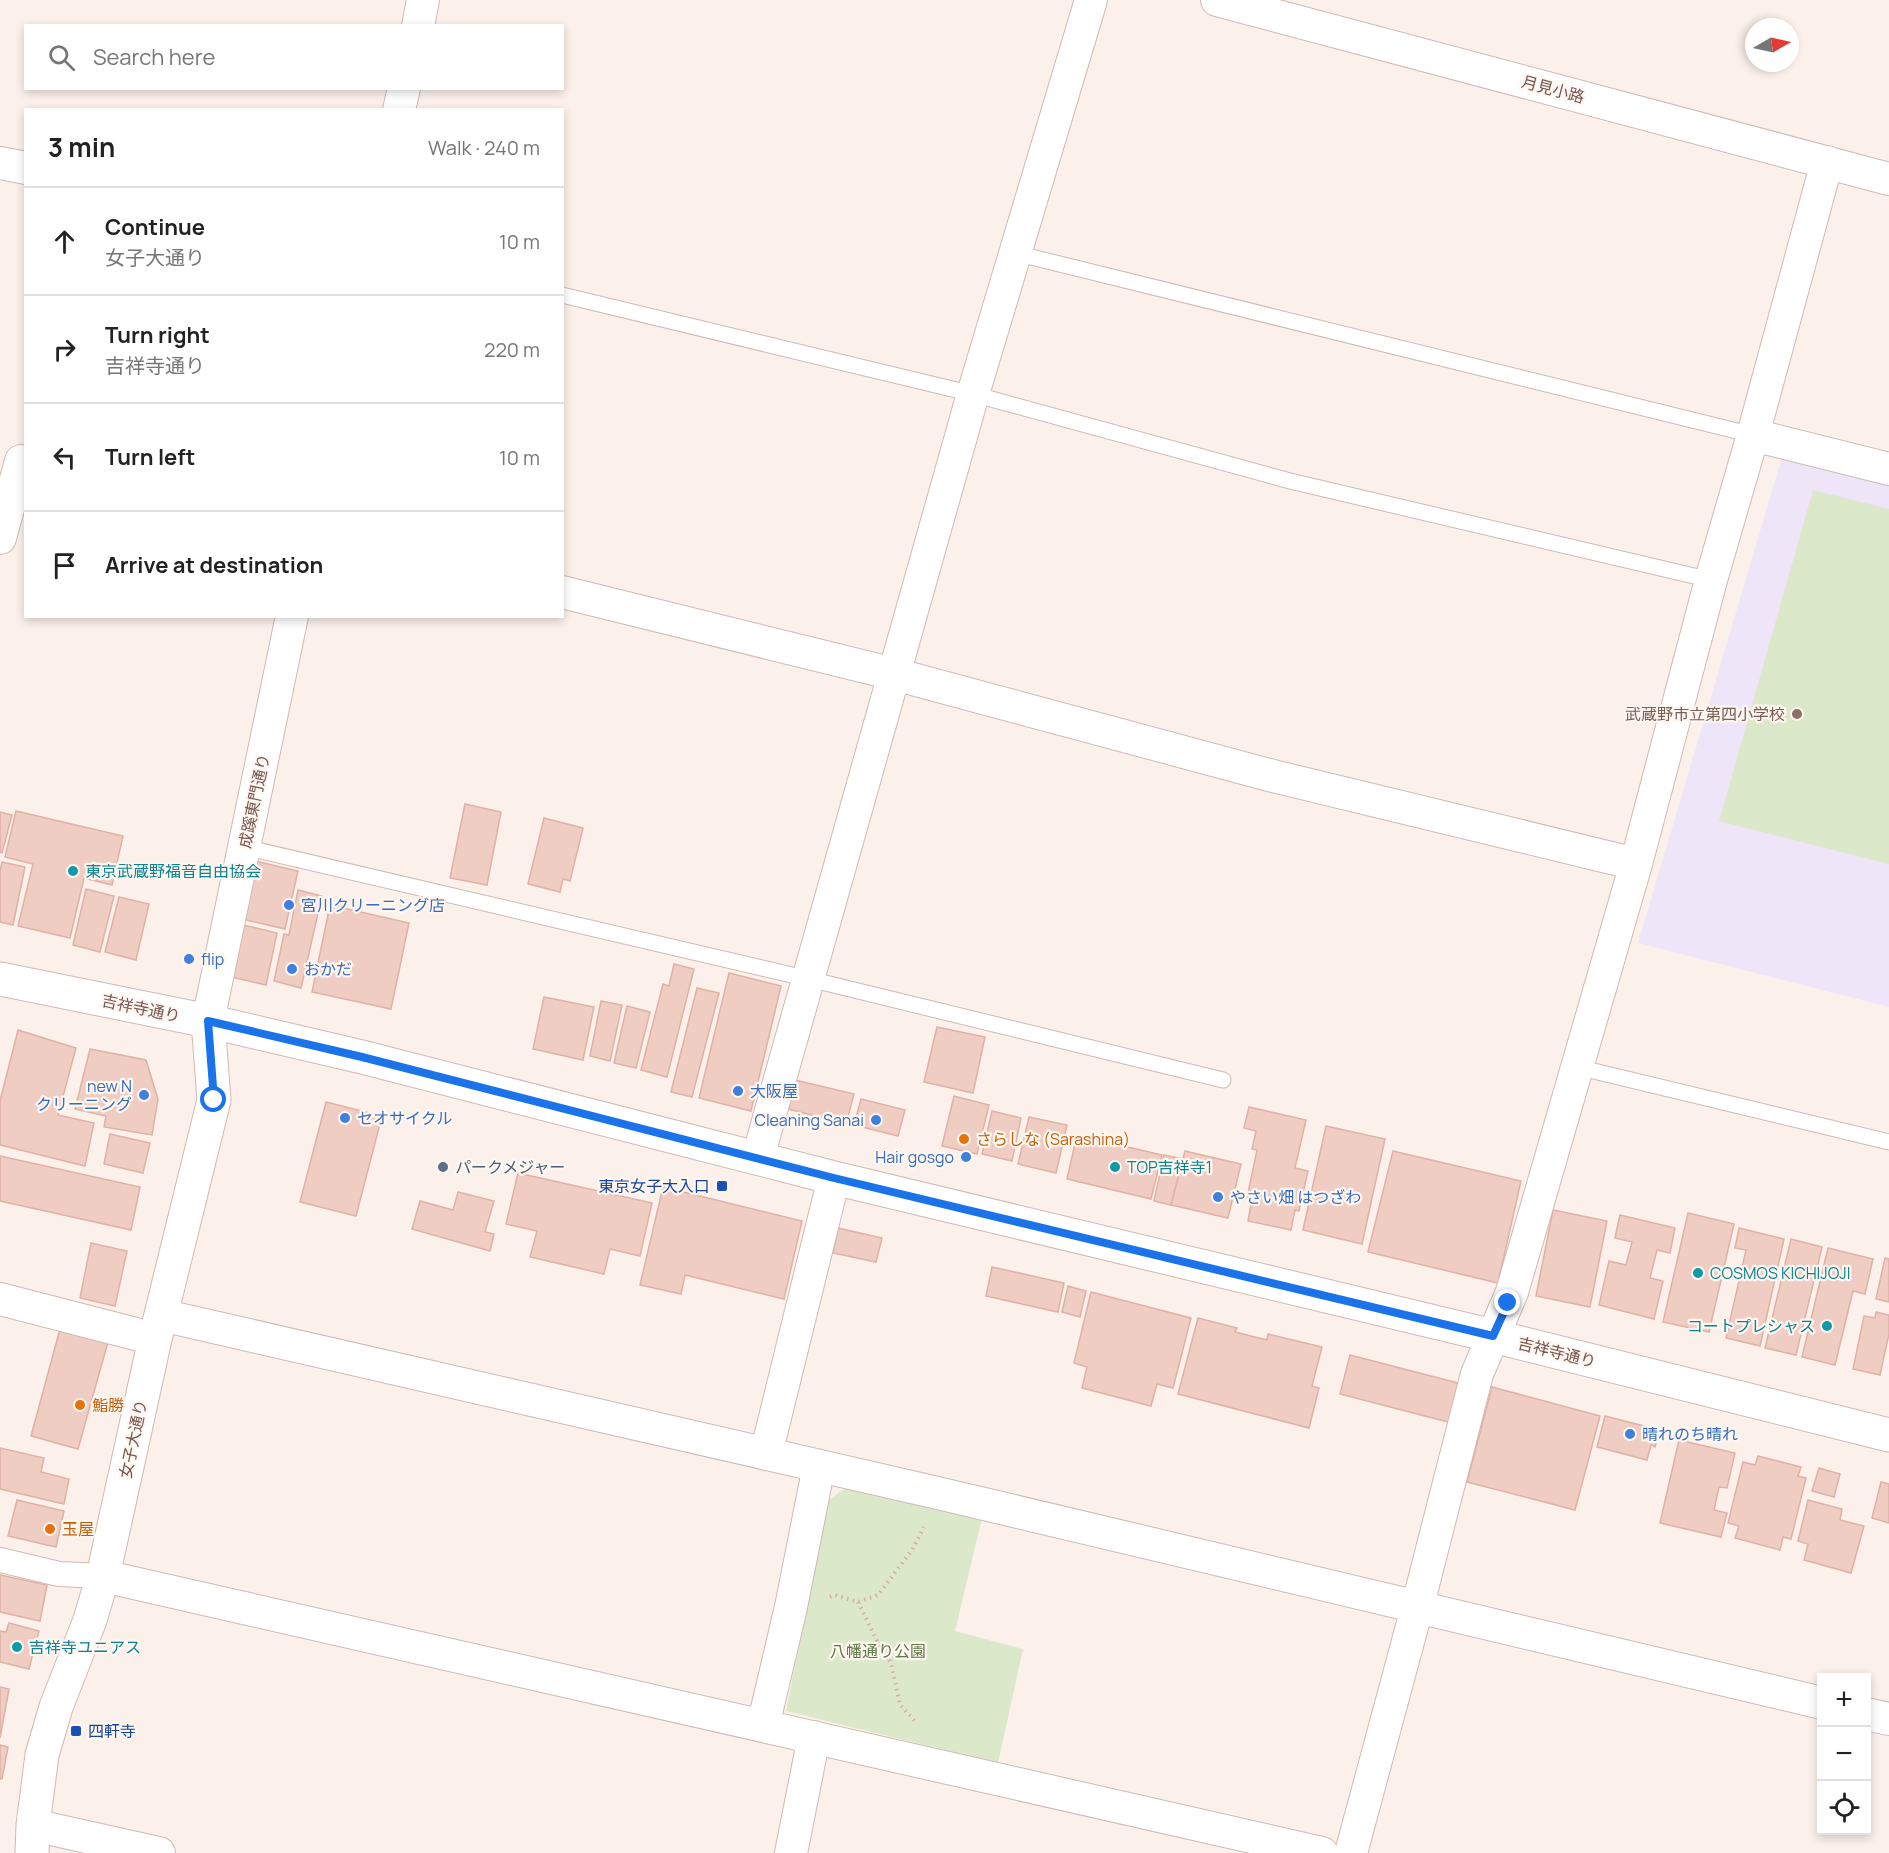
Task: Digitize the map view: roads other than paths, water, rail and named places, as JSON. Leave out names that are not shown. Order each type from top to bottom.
[{"type":"main road","name":"吉祥寺通り","points":[[0,979],[208,1021],[362,1057],[834,1178],[1493,1336],[1889,1435]]},
{"type":"main road","name":"女子大通り","points":[[33,1839],[42,1755],[56,1707],[90,1620],[103,1576],[158,1327],[214,1100],[208,1021]]},
{"type":"street","points":[[418,24],[423,0]]},
{"type":"street","points":[[759,1157],[973,394],[1091,0]]},
{"type":"street","name":"月見小路","points":[[1217,0],[1889,179]]},
{"type":"street","points":[[399,108],[404,90]]},
{"type":"street","points":[[1351,1853],[1478,1374],[1512,1292],[1636,864],[1711,580],[1754,435],[1827,162]]},
{"type":"street","points":[[0,163],[24,168]]},
{"type":"street","points":[[1754,435],[1889,469]]},
{"type":"street","points":[[0,538],[15,460]]},
{"type":"street","points":[[564,592],[894,674],[1273,776],[1636,864]]},
{"type":"street","name":"成蹊東門通り","points":[[208,1021],[292,618]]},
{"type":"street","points":[[766,1454],[834,1178]]},
{"type":"street","points":[[0,1299],[158,1327],[766,1454],[1817,1702]]},
{"type":"street","points":[[764,1726],[819,1466]]},
{"type":"street","points":[[0,1560],[59,1574],[103,1576],[1322,1853]]},
{"type":"street","points":[[1871,1715],[1889,1719]]},
{"type":"street","points":[[791,1853],[814,1737]]},
{"type":"street","points":[[33,1839],[159,1853]]},
{"type":"lane","points":[[1015,253],[1754,435]]},
{"type":"lane","points":[[564,295],[973,394],[1290,481],[1711,580]]},
{"type":"lane","points":[[244,847],[809,979],[1224,1080]]},
{"type":"lane","points":[[1577,1067],[1889,1142]]},
{"type":"place","name":"武蔵野市立第四小学校","points":[[1797,714]]},
{"type":"place","name":"東京武蔵野福音自由協会","points":[[73,871]]},
{"type":"place","name":"宮川クリーニング店","points":[[289,905]]},
{"type":"place","name":"flip","points":[[189,959]]},
{"type":"place","name":"おかだ","points":[[292,969]]},
{"type":"place","name":"大阪屋","points":[[738,1091]]},
{"type":"place","name":"new N クリーニング","points":[[144,1095]]},
{"type":"place","name":"セオサイクル","points":[[345,1118]]},
{"type":"place","name":"Cleaning Sanai","points":[[876,1120]]},
{"type":"place","name":"さらしな (Sarashina)","points":[[964,1139]]},
{"type":"place","name":"Hair gosgo","points":[[966,1157]]},
{"type":"place","name":"パークメジャー","points":[[443,1167]]},
{"type":"place","name":"TOP吉祥寺1","points":[[1115,1167]]},
{"type":"place","name":"東京女子大入口","points":[[722,1186]]},
{"type":"place","name":"やさい畑 はつざわ","points":[[1218,1197]]},
{"type":"place","name":"COSMOS KICHIJOJI","points":[[1698,1273]]},
{"type":"place","name":"コートプレシャス","points":[[1827,1326]]},
{"type":"place","name":"鮨勝","points":[[80,1405]]},
{"type":"place","name":"晴れのち晴れ","points":[[1630,1434]]},
{"type":"place","name":"玉屋","points":[[50,1529]]},
{"type":"place","name":"吉祥寺ユニアス","points":[[17,1647]]},
{"type":"place","name":"四軒寺","points":[[76,1731]]},
{"type":"park label","name":"八幡通り公園","points":[[878,1651]]}]
